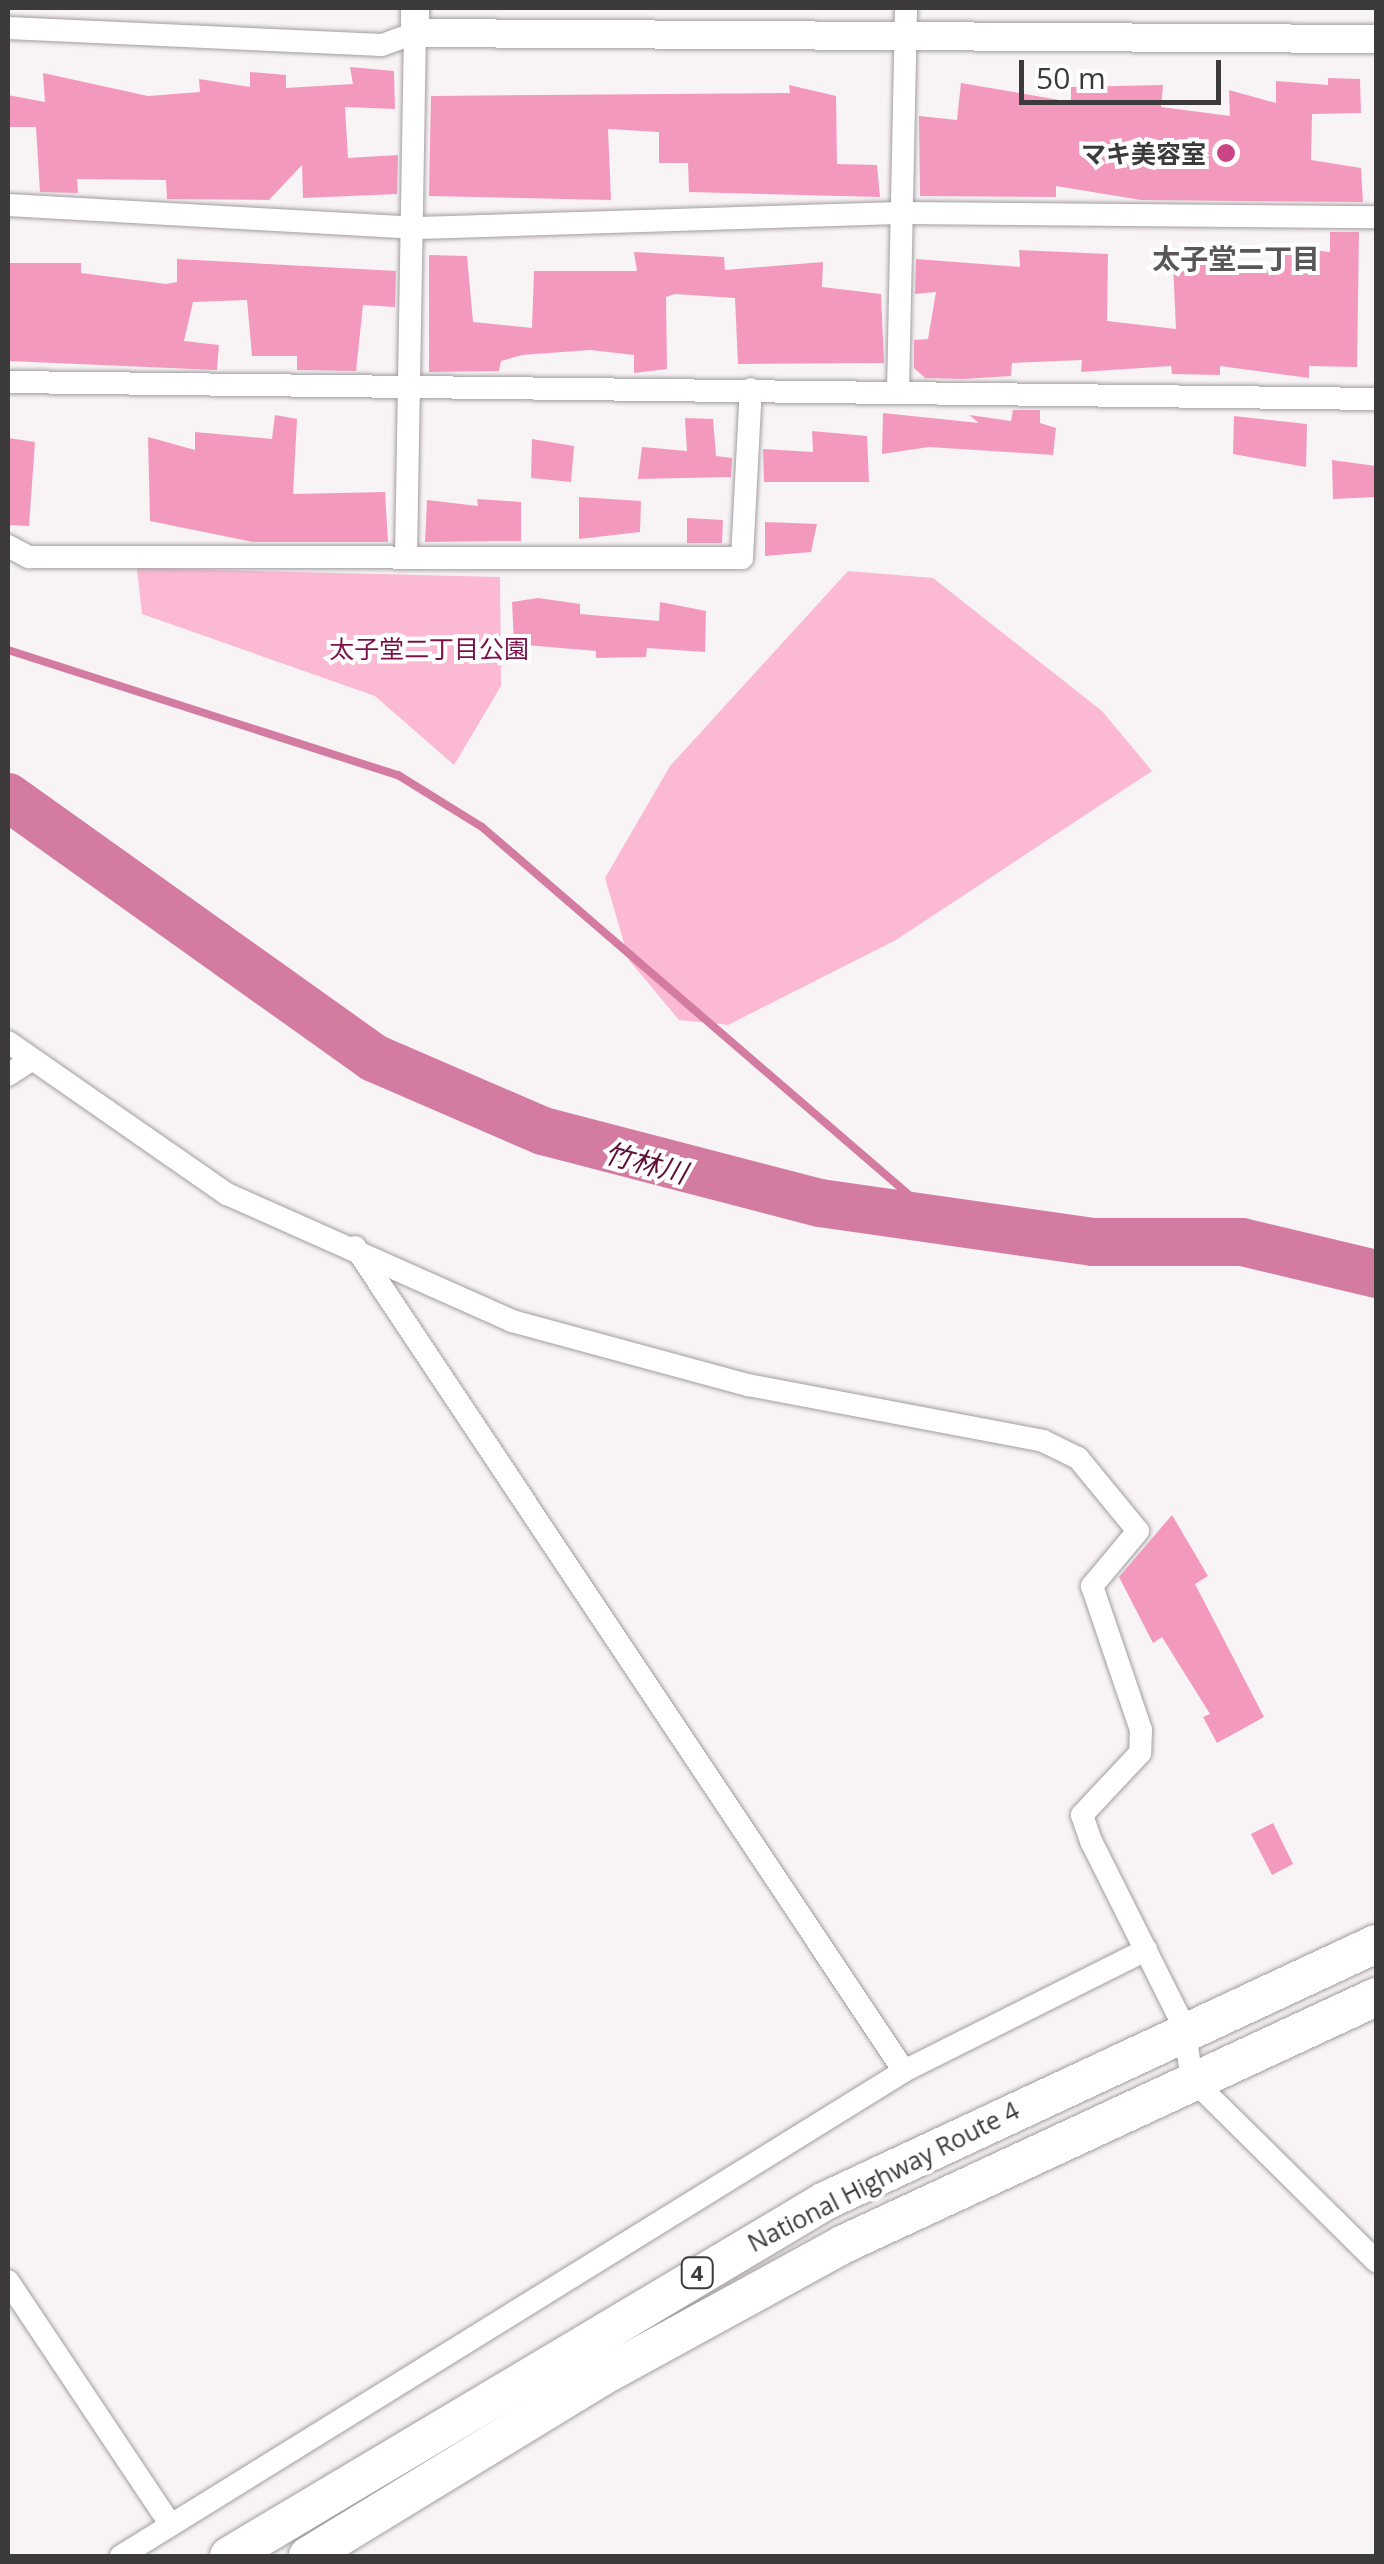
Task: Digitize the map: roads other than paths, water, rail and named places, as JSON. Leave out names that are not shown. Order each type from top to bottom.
[{"type":"highway","name":"4","points":[[1184,2027],[1376,1944]]},
{"type":"highway","name":"4","points":[[1192,2079],[1376,1997]]},
{"type":"highway","name":"National Highway Route 4","points":[[230,2556],[777,2228],[1184,2027]]},
{"type":"highway","name":"National Highway Route 4","points":[[308,2556],[812,2261],[1192,2079]]},
{"type":"street","points":[[406,557],[404,393],[418,228],[408,69],[415,20]]},
{"type":"street","points":[[8,28],[382,45],[415,20],[907,22],[1376,39]]},
{"type":"street","points":[[898,392],[899,213],[907,22]]},
{"type":"street","points":[[8,206],[418,228],[899,213],[1376,217]]},
{"type":"street","points":[[8,382],[404,393],[751,389],[1376,399]]},
{"type":"street","points":[[8,546],[29,557],[742,558],[751,389]]},
{"type":"street","points":[[8,1042],[227,1194],[353,1244],[512,1321],[748,1385],[1044,1441],[1078,1458],[1138,1531],[1097,1574],[1092,1604],[1141,1730],[1140,1753],[1082,1815],[1184,2027],[1192,2079],[1376,2261]]},
{"type":"street","points":[[8,1075],[32,1060]]},
{"type":"street","points":[[353,1244],[904,2071]]},
{"type":"street","points":[[120,2556],[904,2071],[1146,1950]]},
{"type":"street","points":[[8,2281],[171,2526]]},
{"type":"waterway","points":[[8,650],[398,775],[482,827],[937,1219]]},
{"type":"waterway","name":"竹林川","points":[[8,797],[374,1058],[543,1131],[820,1203],[1093,1242],[1242,1242],[1376,1274]]},
{"type":"place","name":"マキ美容室","points":[[1226,153]]},
{"type":"district","name":"太子堂二丁目","points":[[1236,258]]},
{"type":"park label","name":"太子堂二丁目公園","points":[[429,648]]}]
